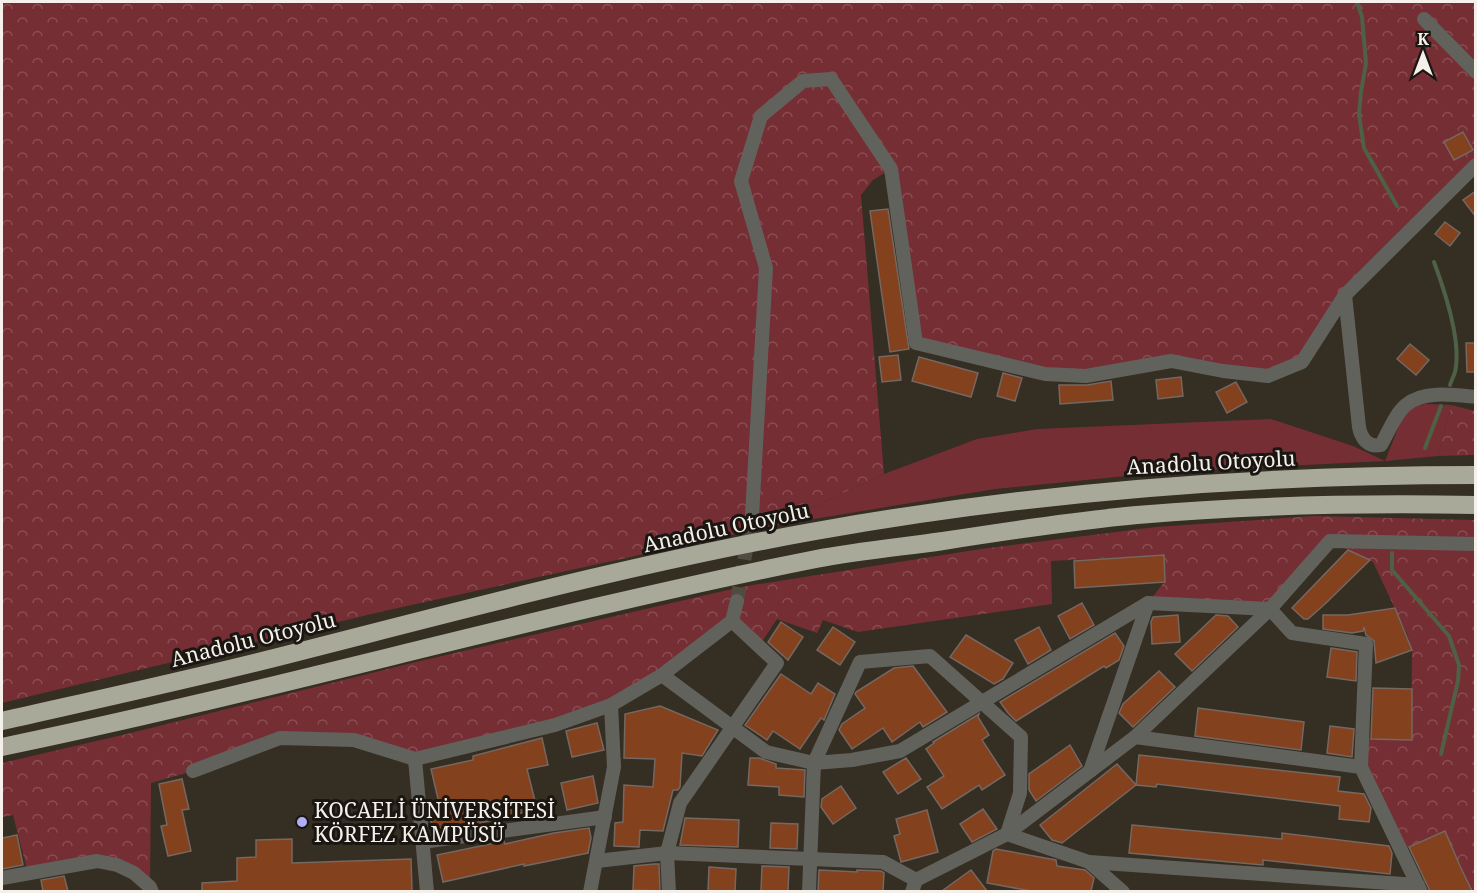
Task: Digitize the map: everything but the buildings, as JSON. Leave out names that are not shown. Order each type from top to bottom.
[{"type":"highway","name":"Anadolu Otoyolu","points":[[2,721],[261,661],[646,566],[816,531],[999,504],[1123,489],[1321,478],[1476,475]]},
{"type":"highway","points":[[2,747],[267,688],[648,595],[819,559],[1003,532],[1135,516],[1250,507],[1398,503],[1476,505]]},
{"type":"street","points":[[1424,20],[1476,72]]},
{"type":"street","points":[[752,516],[766,268],[741,181],[761,116],[803,81],[831,79],[891,169],[916,343],[1045,374],[1086,376],[1171,361],[1223,371],[1268,376],[1302,362],[1345,295],[1476,165]]},
{"type":"street","points":[[1345,295],[1360,435],[1365,441],[1371,445],[1381,445],[1402,409],[1414,400],[1438,396],[1476,397]]},
{"type":"street","points":[[597,861],[667,853],[883,862],[914,886],[1007,834],[1135,737],[1269,609],[1330,541],[1476,544]]},
{"type":"street","points":[[193,771],[280,738],[354,740],[415,759],[555,724],[611,705],[662,675],[732,621],[737,601]]},
{"type":"street","points":[[1089,773],[1148,603]]},
{"type":"street","points":[[662,675],[766,752],[814,763],[852,760],[900,751],[1148,603],[1269,609],[1292,633],[1366,644],[1361,767],[1420,888]]},
{"type":"street","points":[[669,891],[667,853],[680,803],[777,663],[732,621]]},
{"type":"street","points":[[809,891],[814,763],[860,662],[930,656],[1021,737],[1020,793],[1007,834]]},
{"type":"street","points":[[590,891],[614,767],[611,705]]},
{"type":"street","points":[[1135,737],[1361,767]]},
{"type":"street","points":[[415,759],[427,891]]},
{"type":"street","points":[[422,842],[605,818]]},
{"type":"street","points":[[1007,834],[1089,862],[1420,888]]},
{"type":"street","points":[[2,878],[97,861],[117,865],[134,873],[152,891]]},
{"type":"street","points":[[1089,862],[1123,891]]},
{"type":"green space","points":[[2,2],[1475,2],[1475,165],[1345,295],[1302,362],[1268,376],[1171,361],[1086,376],[916,343],[891,169],[873,180],[861,195],[884,474],[772,526],[384,611],[2,703]]},
{"type":"green space","points":[[1451,405],[1438,456],[1386,461],[1166,472],[995,489],[772,526],[884,474],[977,439],[1038,429],[1271,419],[1353,446],[1385,461],[1404,413],[1411,406]]},
{"type":"green space","points":[[1451,405],[1475,411],[1475,455],[1438,456]]},
{"type":"green space","points":[[1314,516],[1475,520],[1475,891],[1472,891],[1445,831],[1402,850],[1361,767],[1362,738],[1411,739],[1412,650],[1407,634],[1373,562],[1330,541],[1270,609],[1148,603],[1165,581],[1164,555],[1051,561],[1052,604],[858,632],[823,620],[817,633],[777,619],[759,646],[732,621],[611,705],[415,759],[354,740],[280,738],[193,771],[151,783],[150,887],[117,865],[28,873],[13,815],[2,817],[2,763],[416,662],[741,587],[981,549],[1156,527]]},
{"type":"waterway","points":[[1357,2],[1362,17],[1366,63],[1359,115],[1364,148],[1397,206]]},
{"type":"waterway","points":[[1434,262],[1451,316],[1456,346],[1457,360],[1450,385]]},
{"type":"waterway","points":[[1425,448],[1441,406]]},
{"type":"waterway","points":[[1392,553],[1392,570],[1449,636],[1459,665],[1458,681],[1441,754]]},
{"type":"tunnel","points":[[737,601],[752,516]]},
{"type":"place","name":"KOCAELİ ÜNİVERSİTESİ KÖRFEZ KAMPÜSÜ","points":[[302,822]]}]
